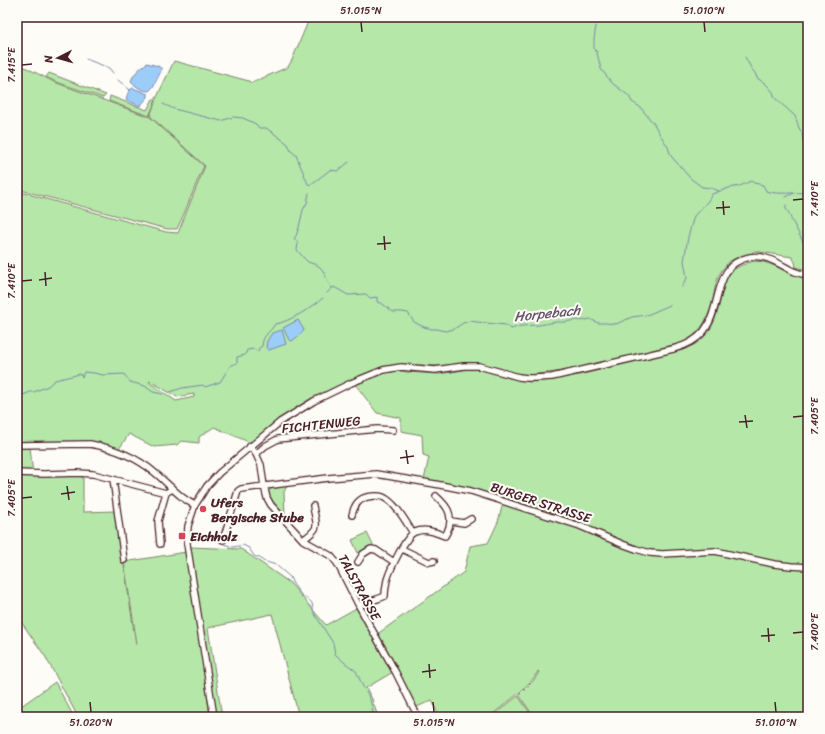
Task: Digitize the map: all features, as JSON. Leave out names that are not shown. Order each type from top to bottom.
[{"type":"street","points":[[214,717],[188,544],[188,526],[195,505],[207,486],[219,473],[280,422],[314,401],[368,376],[388,369],[411,367],[436,370],[464,366],[479,366],[519,377],[544,378],[681,347],[695,340],[704,331],[713,312],[722,279],[731,265],[736,262],[746,258],[759,257],[769,259],[802,274],[808,274]]},
{"type":"street","name":"FICHTENWEG","points":[[256,454],[265,446],[278,439],[377,429],[393,430]]},
{"type":"street","points":[[17,445],[90,444],[113,449],[132,457],[154,472],[183,498],[195,505]]},
{"type":"street","name":"TALSTRASSE","points":[[250,446],[261,465],[264,486],[271,506],[303,540],[331,556],[337,563],[418,717]]},
{"type":"street","points":[[17,473],[93,474],[166,493]]},
{"type":"street","name":"BURGER STRASSE","points":[[264,486],[376,474],[471,491],[580,526],[622,544],[650,553],[662,554],[715,551],[774,564],[808,567]]},
{"type":"street","points":[[113,479],[124,560]]},
{"type":"street","points":[[223,540],[238,491],[241,489],[264,486]]},
{"type":"street","points":[[160,544],[158,521],[166,493],[172,489]]},
{"type":"street","points":[[352,515],[356,504],[360,500],[371,496],[383,497],[396,508],[413,533]]},
{"type":"street","points":[[359,606],[365,602],[385,596],[385,590],[394,562],[406,540],[413,533],[427,530],[443,536],[447,534],[450,521],[448,508],[436,496]]},
{"type":"street","points":[[303,540],[316,528],[317,524],[313,506]]},
{"type":"street","points":[[450,521],[464,523],[471,519]]},
{"type":"street","points":[[358,562],[363,554],[371,549],[376,550],[394,562]]},
{"type":"street","points":[[402,549],[429,562],[434,561]]},
{"type":"green space","points":[[310,17],[808,17],[808,270],[796,267],[792,257],[754,251],[751,254],[730,261],[722,270],[705,322],[693,336],[681,343],[565,371],[527,375],[475,363],[438,366],[403,364],[383,368],[312,398],[279,419],[251,443],[214,427],[199,437],[199,443],[181,441],[177,445],[154,447],[129,434],[119,449],[90,441],[18,444],[17,191],[166,232],[178,233],[205,166],[150,116],[156,100],[149,116],[109,101],[110,96],[147,110],[153,99],[156,99],[174,61],[249,81],[251,83],[288,67]],"holes":[[[150,381],[177,397],[194,394],[194,397],[176,401],[149,382]]]},
{"type":"green space","points":[[17,63],[54,82],[150,117],[204,166],[177,229],[167,229],[17,189]]},
{"type":"green space","points":[[49,73],[106,95],[103,98],[54,81],[46,77]]},
{"type":"green space","points":[[754,261],[768,263],[794,275],[808,279],[808,565],[774,562],[731,552],[664,553],[635,548],[579,523],[424,480],[429,457],[423,455],[422,435],[401,431],[401,418],[377,413],[355,384],[395,371],[439,374],[469,369],[488,371],[530,382],[543,381],[579,375],[682,350],[700,341],[711,328],[730,273],[739,266]]},
{"type":"green space","points":[[30,447],[33,475],[83,474],[83,512],[116,511],[136,645],[124,562],[186,552],[194,596],[210,717],[78,717],[45,656],[17,616],[17,448]]},
{"type":"green space","points":[[287,486],[284,492],[285,515],[271,499],[268,491],[270,489]]},
{"type":"green space","points":[[503,503],[569,523],[646,553],[715,552],[808,568],[808,717],[534,717],[519,695],[534,680],[539,672],[538,671],[533,679],[518,694],[489,717],[439,717],[432,700],[415,708],[376,635],[464,572],[470,546],[488,543],[498,522]]},
{"type":"green space","points":[[367,533],[373,545],[358,553],[352,540]]},
{"type":"green space","points":[[190,547],[241,549],[290,583],[326,625],[358,607],[393,672],[366,688],[372,699],[378,717],[299,717],[272,614],[208,628],[222,717],[214,717]]},
{"type":"green space","points":[[55,682],[74,717],[17,717],[17,709]]},
{"type":"green space","points":[[518,696],[533,717],[491,717]]},
{"type":"water","points":[[147,63],[158,66],[162,69],[153,87],[149,91],[139,88],[131,81],[138,71]]},
{"type":"water","points":[[133,88],[148,94],[148,97],[140,106],[126,100],[129,91]]},
{"type":"water","points":[[298,320],[304,330],[292,341],[289,340],[283,328]]},
{"type":"water","points":[[282,330],[286,344],[269,350],[266,348],[267,341],[272,333]]},
{"type":"waterway","points":[[596,26],[594,48],[597,53],[601,69],[612,83],[629,96],[632,102],[640,107],[654,124],[668,147],[671,156],[690,178],[702,187],[719,191]]},
{"type":"waterway","points":[[745,57],[757,78],[766,84],[773,92],[775,98],[795,116],[802,133],[804,148],[808,154]]},
{"type":"waterway","points":[[86,59],[109,68],[113,73]]},
{"type":"waterway","points":[[118,80],[130,90]]},
{"type":"waterway","points":[[163,104],[174,109],[221,121],[233,117],[243,118],[256,124],[259,128],[266,128],[288,144],[291,151],[296,155],[308,184],[310,185],[330,170],[338,171],[349,162]]},
{"type":"waterway","name":"Horpebach","points":[[682,287],[687,278],[684,261],[688,237],[694,216],[708,201],[712,194],[740,186],[751,181],[763,185],[766,191],[775,193],[808,192]]},
{"type":"waterway","points":[[309,193],[307,203],[303,210],[299,227],[294,238],[298,243],[297,250],[308,262],[320,267],[332,288]]},
{"type":"waterway","name":"Horpebach","points":[[786,197],[794,193]]},
{"type":"waterway","points":[[786,205],[786,209],[808,251]]},
{"type":"waterway","name":"Horpebach","points":[[327,293],[334,287],[348,295],[366,294],[370,298],[377,297],[378,303],[380,302],[393,312],[408,313],[414,322],[424,327],[446,331],[454,329],[463,323],[470,321],[506,325],[511,329],[521,326],[590,319],[598,323],[616,324],[632,317],[647,315],[670,305]]},
{"type":"waterway","name":"Horpebach","points":[[170,392],[182,388],[203,385],[205,387],[220,382],[230,366],[237,363],[237,357],[245,355],[247,350],[254,349],[258,352],[259,348],[262,346],[265,336],[275,324],[286,321],[300,314],[323,298]]},
{"type":"waterway","name":"Horpebach","points":[[17,394],[22,395],[34,392],[48,386],[55,380],[80,374],[82,377],[84,372],[103,375],[124,374],[130,382],[145,386],[153,392],[163,394]]},
{"type":"waterway","points":[[224,544],[233,547],[243,545],[249,548],[254,556],[263,561],[276,565],[290,577],[293,584],[302,596],[312,603],[314,613],[333,643],[335,654],[356,671],[364,689]]},
{"type":"waterway","points":[[366,692],[370,699],[374,717]]},
{"type":"place","name":"Ufers Bergische Stube","points":[[203,509]]},
{"type":"place","name":"Eichholz","points":[[182,536]]}]
